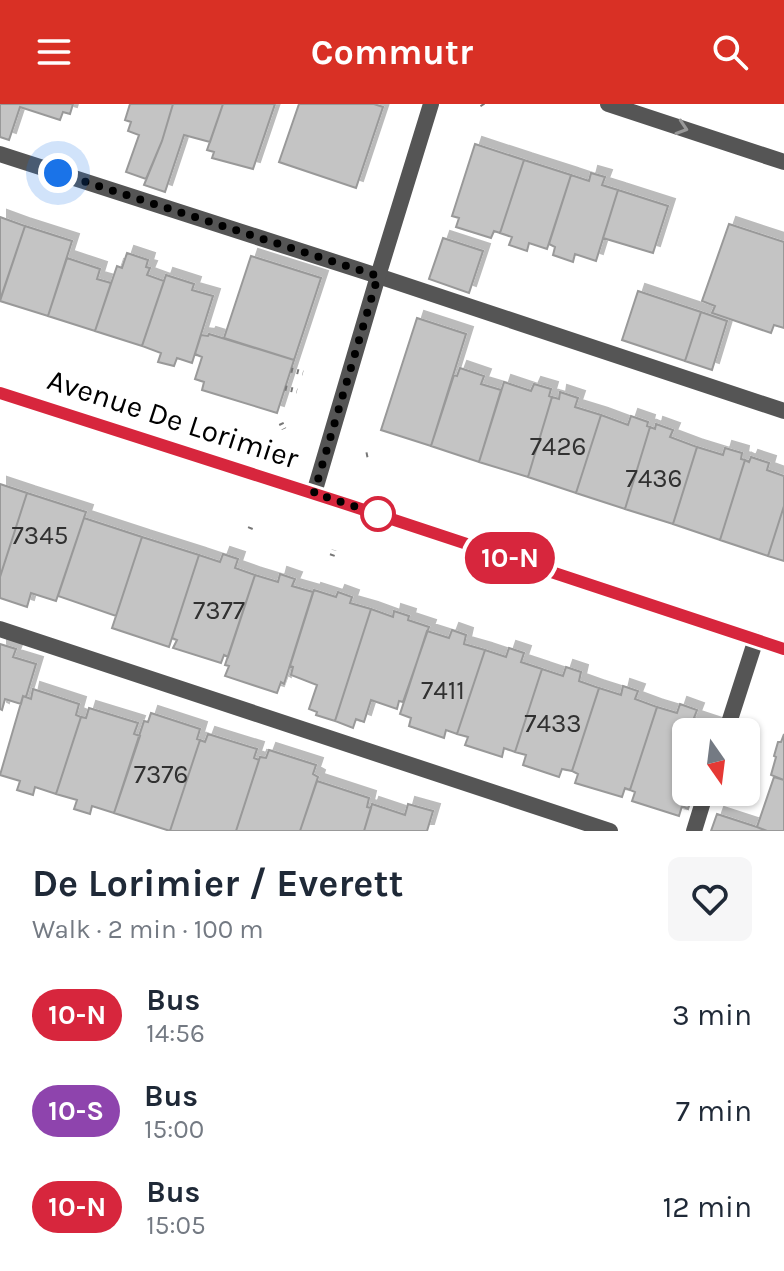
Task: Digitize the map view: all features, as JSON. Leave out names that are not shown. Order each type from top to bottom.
[{"type":"main road","name":"Avenue De Lorimier","points":[[0,393],[314,493],[784,649]]},
{"type":"street","points":[[314,493],[431,104]]},
{"type":"street","points":[[608,104],[784,162]]},
{"type":"street","points":[[0,154],[784,411]]},
{"type":"street","points":[[0,629],[610,831]]},
{"type":"street","points":[[731,718],[756,639]]},
{"type":"street","points":[[694,831],[702,806]]},
{"type":"path","points":[[291,370],[303,373]]},
{"type":"path","points":[[285,388],[297,391]]},
{"type":"building","points":[[0,104],[73,104],[70,114],[63,112],[60,120],[20,107],[9,140],[0,137]]},
{"type":"building","points":[[130,104],[173,104],[146,179],[126,172],[139,135],[128,131],[131,122],[125,120]]},
{"type":"building","points":[[173,104],[223,104],[210,142],[184,135],[165,192],[144,185]]},
{"type":"building","points":[[223,104],[275,104],[253,169],[212,158],[214,152],[207,150]]},
{"type":"building","points":[[299,104],[374,104],[383,107],[356,188],[279,162]]},
{"type":"building","points":[[475,144],[524,160],[500,233],[494,231],[491,238],[456,227],[459,218],[452,216]]},
{"type":"building","points":[[524,160],[571,175],[547,249],[529,243],[527,251],[509,245],[512,237],[500,233]]},
{"type":"building","points":[[591,173],[605,177],[602,185],[618,190],[596,261],[575,254],[573,262],[553,255],[555,247],[549,244],[571,175],[589,181]]},
{"type":"building","points":[[618,190],[668,206],[653,253],[603,238]]},
{"type":"building","points":[[0,217],[25,226],[0,300]]},
{"type":"building","points":[[729,224],[784,242],[784,328],[774,325],[771,333],[712,313],[715,306],[702,301]]},
{"type":"building","points":[[25,226],[72,241],[48,316],[0,301]]},
{"type":"building","points":[[443,238],[483,251],[469,293],[429,279]]},
{"type":"building","points":[[127,253],[148,260],[146,267],[150,268],[147,275],[164,281],[142,346],[95,331],[117,266],[122,268]]},
{"type":"building","points":[[251,256],[321,278],[294,360],[224,338]]},
{"type":"building","points":[[67,258],[100,269],[97,279],[111,283],[95,331],[48,316]]},
{"type":"building","points":[[166,275],[194,284],[192,290],[213,296],[192,363],[177,358],[174,366],[158,362],[161,353],[142,346]]},
{"type":"building","points":[[638,291],[701,312],[685,361],[622,340]]},
{"type":"building","points":[[701,312],[727,321],[712,370],[685,361]]},
{"type":"building","points":[[417,318],[466,334],[431,446],[381,430]]},
{"type":"building","points":[[209,334],[294,360],[277,413],[202,390],[204,382],[195,379],[202,357],[195,354],[201,335]]},
{"type":"building","points":[[460,368],[484,376],[481,384],[501,390],[479,462],[431,446],[454,375],[457,376]]},
{"type":"building","points":[[504,382],[531,391],[534,384],[551,389],[549,396],[552,397],[528,477],[479,462]]},
{"type":"building","points":[[560,392],[578,398],[575,407],[601,415],[576,493],[528,477],[552,397],[559,399]]},
{"type":"building","points":[[601,415],[628,425],[631,416],[648,422],[647,426],[650,427],[625,509],[576,493]]},
{"type":"building","points":[[656,424],[673,430],[670,437],[697,447],[673,524],[625,509],[650,427],[655,429]]},
{"type":"building","points":[[697,447],[723,455],[725,448],[742,453],[741,459],[745,460],[720,540],[673,524]]},
{"type":"building","points":[[751,457],[769,463],[767,470],[784,476],[784,506],[768,556],[720,540],[745,460],[749,462]]},
{"type":"building","points":[[0,484],[27,493],[0,577]]},
{"type":"building","points":[[27,493],[86,512],[56,601],[31,593],[27,607],[0,598],[0,577]]},
{"type":"building","points":[[784,506],[784,561],[768,556]]},
{"type":"building","points":[[84,518],[142,537],[116,616],[58,596]]},
{"type":"building","points":[[142,537],[199,555],[169,647],[112,628]]},
{"type":"building","points":[[223,554],[238,559],[235,568],[255,575],[228,657],[224,655],[221,663],[173,648],[177,640],[172,638],[199,555],[220,562]]},
{"type":"building","points":[[280,574],[295,579],[292,586],[313,592],[284,684],[281,682],[277,693],[225,676],[229,666],[225,665],[255,575],[278,582]]},
{"type":"building","points":[[314,590],[336,597],[338,592],[352,597],[350,603],[371,609],[335,721],[316,715],[317,712],[309,709],[317,685],[291,675],[293,667],[290,666]]},
{"type":"building","points":[[371,609],[393,617],[394,611],[429,627],[403,702],[399,701],[397,709],[371,700],[364,722],[356,719],[353,728],[335,721]]},
{"type":"building","points":[[452,630],[466,635],[464,644],[485,650],[457,734],[446,730],[444,738],[409,726],[411,718],[400,714],[427,631],[449,638]]},
{"type":"building","points":[[0,644],[16,649],[13,657],[36,664],[21,704],[5,699],[2,710],[0,709]]},
{"type":"building","points":[[509,648],[524,653],[521,662],[542,669],[515,752],[504,748],[502,757],[465,745],[468,737],[457,734],[485,650],[506,657]]},
{"type":"building","points":[[566,667],[581,672],[579,681],[599,688],[572,771],[562,769],[559,777],[523,765],[526,755],[515,752],[542,669],[563,676]]},
{"type":"building","points":[[623,686],[638,691],[635,699],[657,707],[630,790],[625,788],[622,797],[575,783],[578,774],[572,771],[599,688],[621,695]]},
{"type":"building","points":[[33,689],[79,704],[76,715],[81,717],[56,794],[35,787],[33,795],[17,790],[20,781],[0,775],[23,696],[31,699]]},
{"type":"building","points":[[680,704],[697,710],[694,718],[672,718],[672,806],[682,806],[679,816],[632,801],[635,792],[630,790],[657,707],[677,713]]},
{"type":"building","points":[[89,708],[138,723],[134,734],[140,736],[114,813],[92,806],[90,814],[74,809],[77,800],[56,794],[81,717],[86,718]]},
{"type":"building","points":[[151,713],[200,729],[197,739],[200,740],[170,831],[114,813],[144,721],[148,722]]},
{"type":"building","points":[[208,734],[257,749],[254,758],[259,760],[236,831],[170,831],[200,740],[205,742]]},
{"type":"building","points":[[784,734],[784,780],[771,775],[778,742]]},
{"type":"building","points":[[269,750],[316,765],[313,774],[318,777],[300,831],[236,831],[260,757],[266,758]]},
{"type":"building","points":[[774,777],[784,780],[784,831],[767,831],[757,827]]},
{"type":"building","points":[[317,781],[369,798],[367,807],[371,808],[364,831],[300,831]]},
{"type":"building","points":[[372,804],[405,815],[408,804],[433,811],[427,831],[364,831]]},
{"type":"building","points":[[717,814],[757,827],[767,831],[711,831]]},
{"type":"bus line","name":"10-N","points":[[0,393],[784,649]]},
{"type":"route","points":[[58,173],[378,276],[314,493],[378,514]]}]
